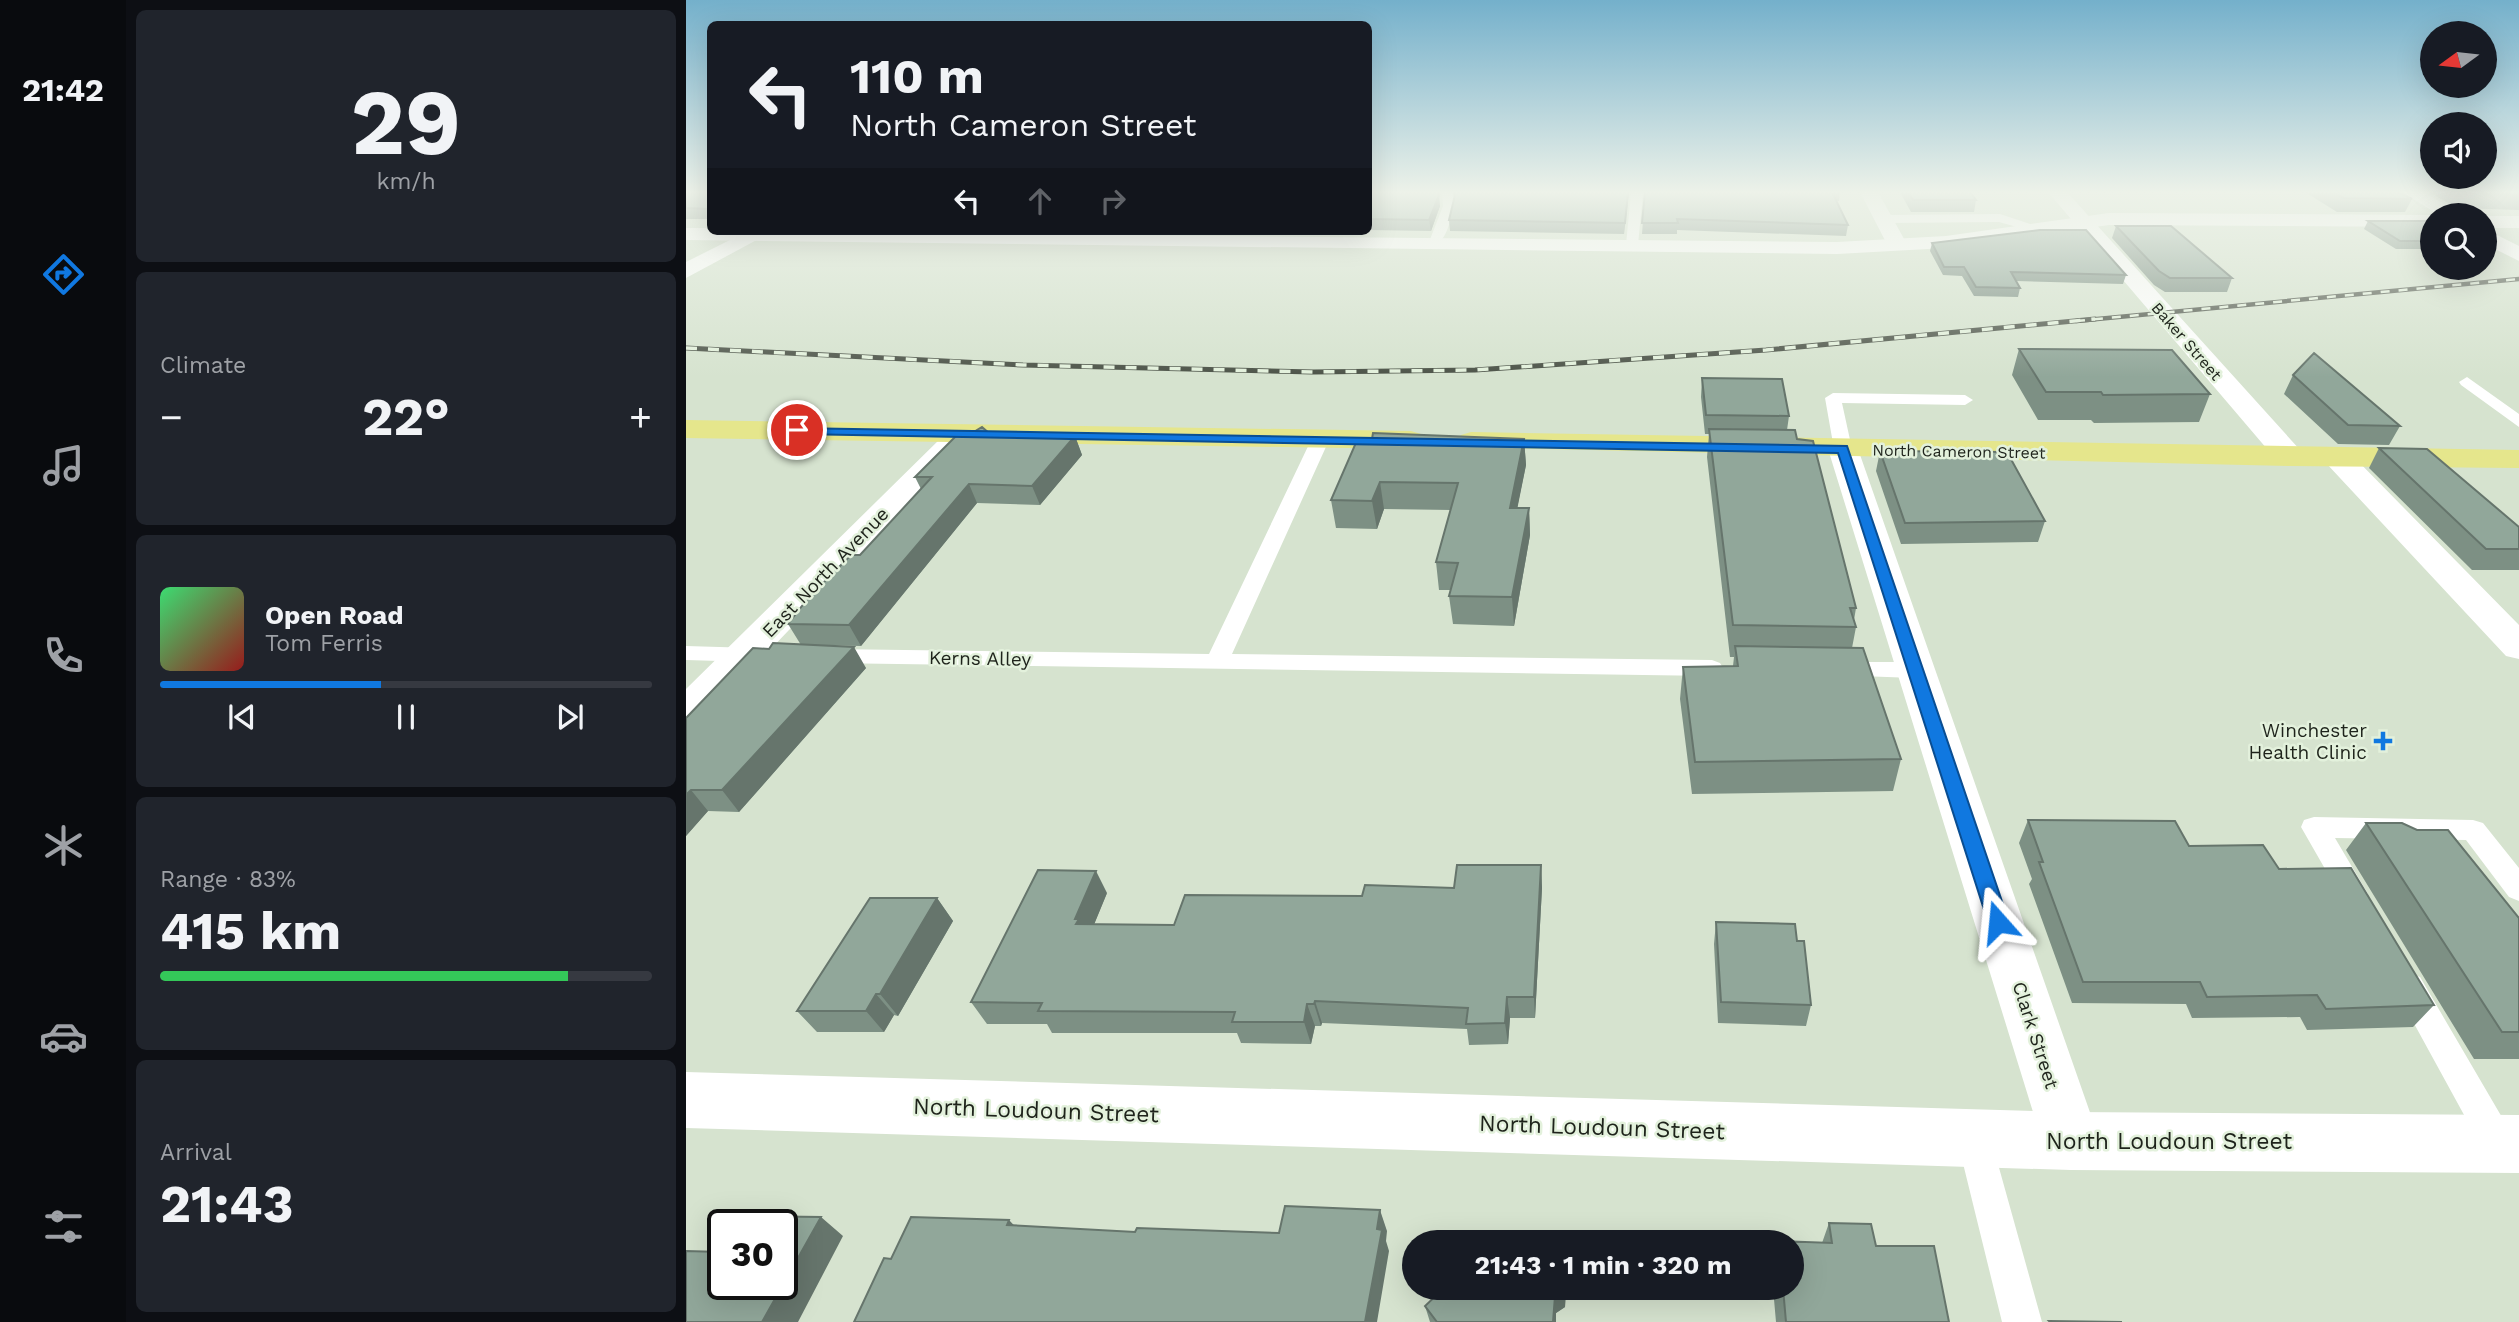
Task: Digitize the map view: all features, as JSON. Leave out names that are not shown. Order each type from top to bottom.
[{"type":"main road","name":"North Cameron Street","points":[[686,429],[2290,457],[2519,458]]},
{"type":"street","points":[[686,271],[720,254]]},
{"type":"street","name":"Baker Street","points":[[2112,254],[2290,457]]},
{"type":"street","name":"East North Avenue","points":[[686,713],[757,655],[964,432]]},
{"type":"street","name":"Clark Street","points":[[1843,449],[2071,1141]]},
{"type":"street","points":[[2337,457],[2518,646]]},
{"type":"street","name":"North Loudoun Street","points":[[686,1100],[1975,1139],[2509,1144]]},
{"type":"lane","points":[[2467,382],[2519,422]]},
{"type":"lane","points":[[1843,449],[1833,398],[1965,400]]},
{"type":"lane","points":[[1217,661],[1321,438]]},
{"type":"lane","points":[[686,653],[757,655]]},
{"type":"lane","name":"Kerns Alley","points":[[811,656],[1739,668]]},
{"type":"lane","points":[[1822,670],[1914,670]]},
{"type":"lane","points":[[2368,918],[2314,827],[2473,830],[2519,889]]},
{"type":"lane","points":[[2396,964],[2509,1144]]},
{"type":"lane","points":[[1975,1139],[2022,1322]]},
{"type":"building","points":[[1937,254],[2107,254],[2126,275],[2011,272],[2020,288],[1976,287],[1964,267],[1944,267]]},
{"type":"building","points":[[2142,254],[2203,254],[2232,278],[2170,278]]},
{"type":"building","points":[[2019,349],[2172,350],[2210,394],[2103,395],[2101,392],[2046,392]]},
{"type":"building","points":[[2314,353],[2400,426],[2348,425],[2293,375]]},
{"type":"building","points":[[1702,378],[1782,379],[1789,416],[1706,415]]},
{"type":"building","points":[[982,427],[990,434],[1075,436],[1032,486],[969,484],[849,625],[788,624],[809,597],[851,555],[860,555],[932,477],[915,477],[959,433],[972,433]]},
{"type":"building","points":[[1709,429],[1795,430],[1797,439],[1813,441],[1856,608],[1850,608],[1856,627],[1733,625]]},
{"type":"building","points":[[1373,433],[1524,439],[1510,508],[1529,508],[1512,597],[1449,596],[1458,563],[1436,562],[1458,483],[1380,482],[1372,501],[1331,500],[1358,438],[1372,439]]},
{"type":"building","points":[[2379,448],[2427,449],[2519,527],[2519,549],[2486,549]]},
{"type":"building","points":[[1880,451],[2007,452],[2045,521],[1905,523]]},
{"type":"building","points":[[773,643],[854,647],[722,790],[691,790],[686,795],[686,718],[753,648],[769,649]]},
{"type":"building","points":[[1735,646],[1863,648],[1901,759],[1695,762],[1683,667],[1738,666]]},
{"type":"building","points":[[2028,820],[2175,821],[2189,846],[2263,845],[2279,869],[2351,868],[2434,1005],[2326,1009],[2317,995],[2207,997],[2200,982],[2083,982],[2039,862],[2043,862]]},
{"type":"building","points":[[2366,823],[2402,823],[2417,830],[2448,830],[2519,918],[2519,1032],[2502,1032]]},
{"type":"building","points":[[1457,865],[1541,865],[1534,997],[1507,997],[1505,1023],[1466,1024],[1468,1008],[1315,1001],[1314,1004],[1307,1004],[1304,1022],[1232,1022],[1235,1012],[1038,1011],[1042,1003],[971,1002],[1038,870],[1096,871],[1075,919],[1079,919],[1076,924],[1174,925],[1185,895],[1362,896],[1365,885],[1454,888]]},
{"type":"building","points":[[870,898],[937,898],[880,994],[876,994],[866,1011],[797,1011]]},
{"type":"building","points":[[1716,922],[1795,924],[1797,941],[1804,941],[1811,1005],[1721,1002]]},
{"type":"building","points":[[1285,1206],[1380,1210],[1377,1229],[1382,1230],[1365,1322],[854,1322],[884,1258],[891,1259],[911,1217],[1009,1220],[1007,1225],[1135,1232],[1137,1228],[1279,1233]]},
{"type":"building","points":[[798,1217],[821,1217],[798,1258]]},
{"type":"building","points":[[1829,1223],[1871,1224],[1876,1246],[1934,1246],[1949,1322],[1786,1322],[1784,1300],[1804,1300],[1804,1242],[1832,1243]]},
{"type":"building","points":[[686,1251],[707,1252],[707,1300],[774,1300],[762,1322],[686,1322]]},
{"type":"building","points":[[1431,1300],[1555,1300],[1553,1322],[1437,1322],[1425,1306]]},
{"type":"building","points":[[2049,1321],[2122,1322],[2050,1322]]},
{"type":"railway","points":[[2076,321],[2519,279]]},
{"type":"railway","points":[[686,348],[1023,365],[1313,372],[1475,370],[1766,350],[2095,319]]},
{"type":"place","name":"Winchester Health Clinic","points":[[2383,741]]},
{"type":"route","points":[[797,430],[1843,449],[1998,922]]}]
